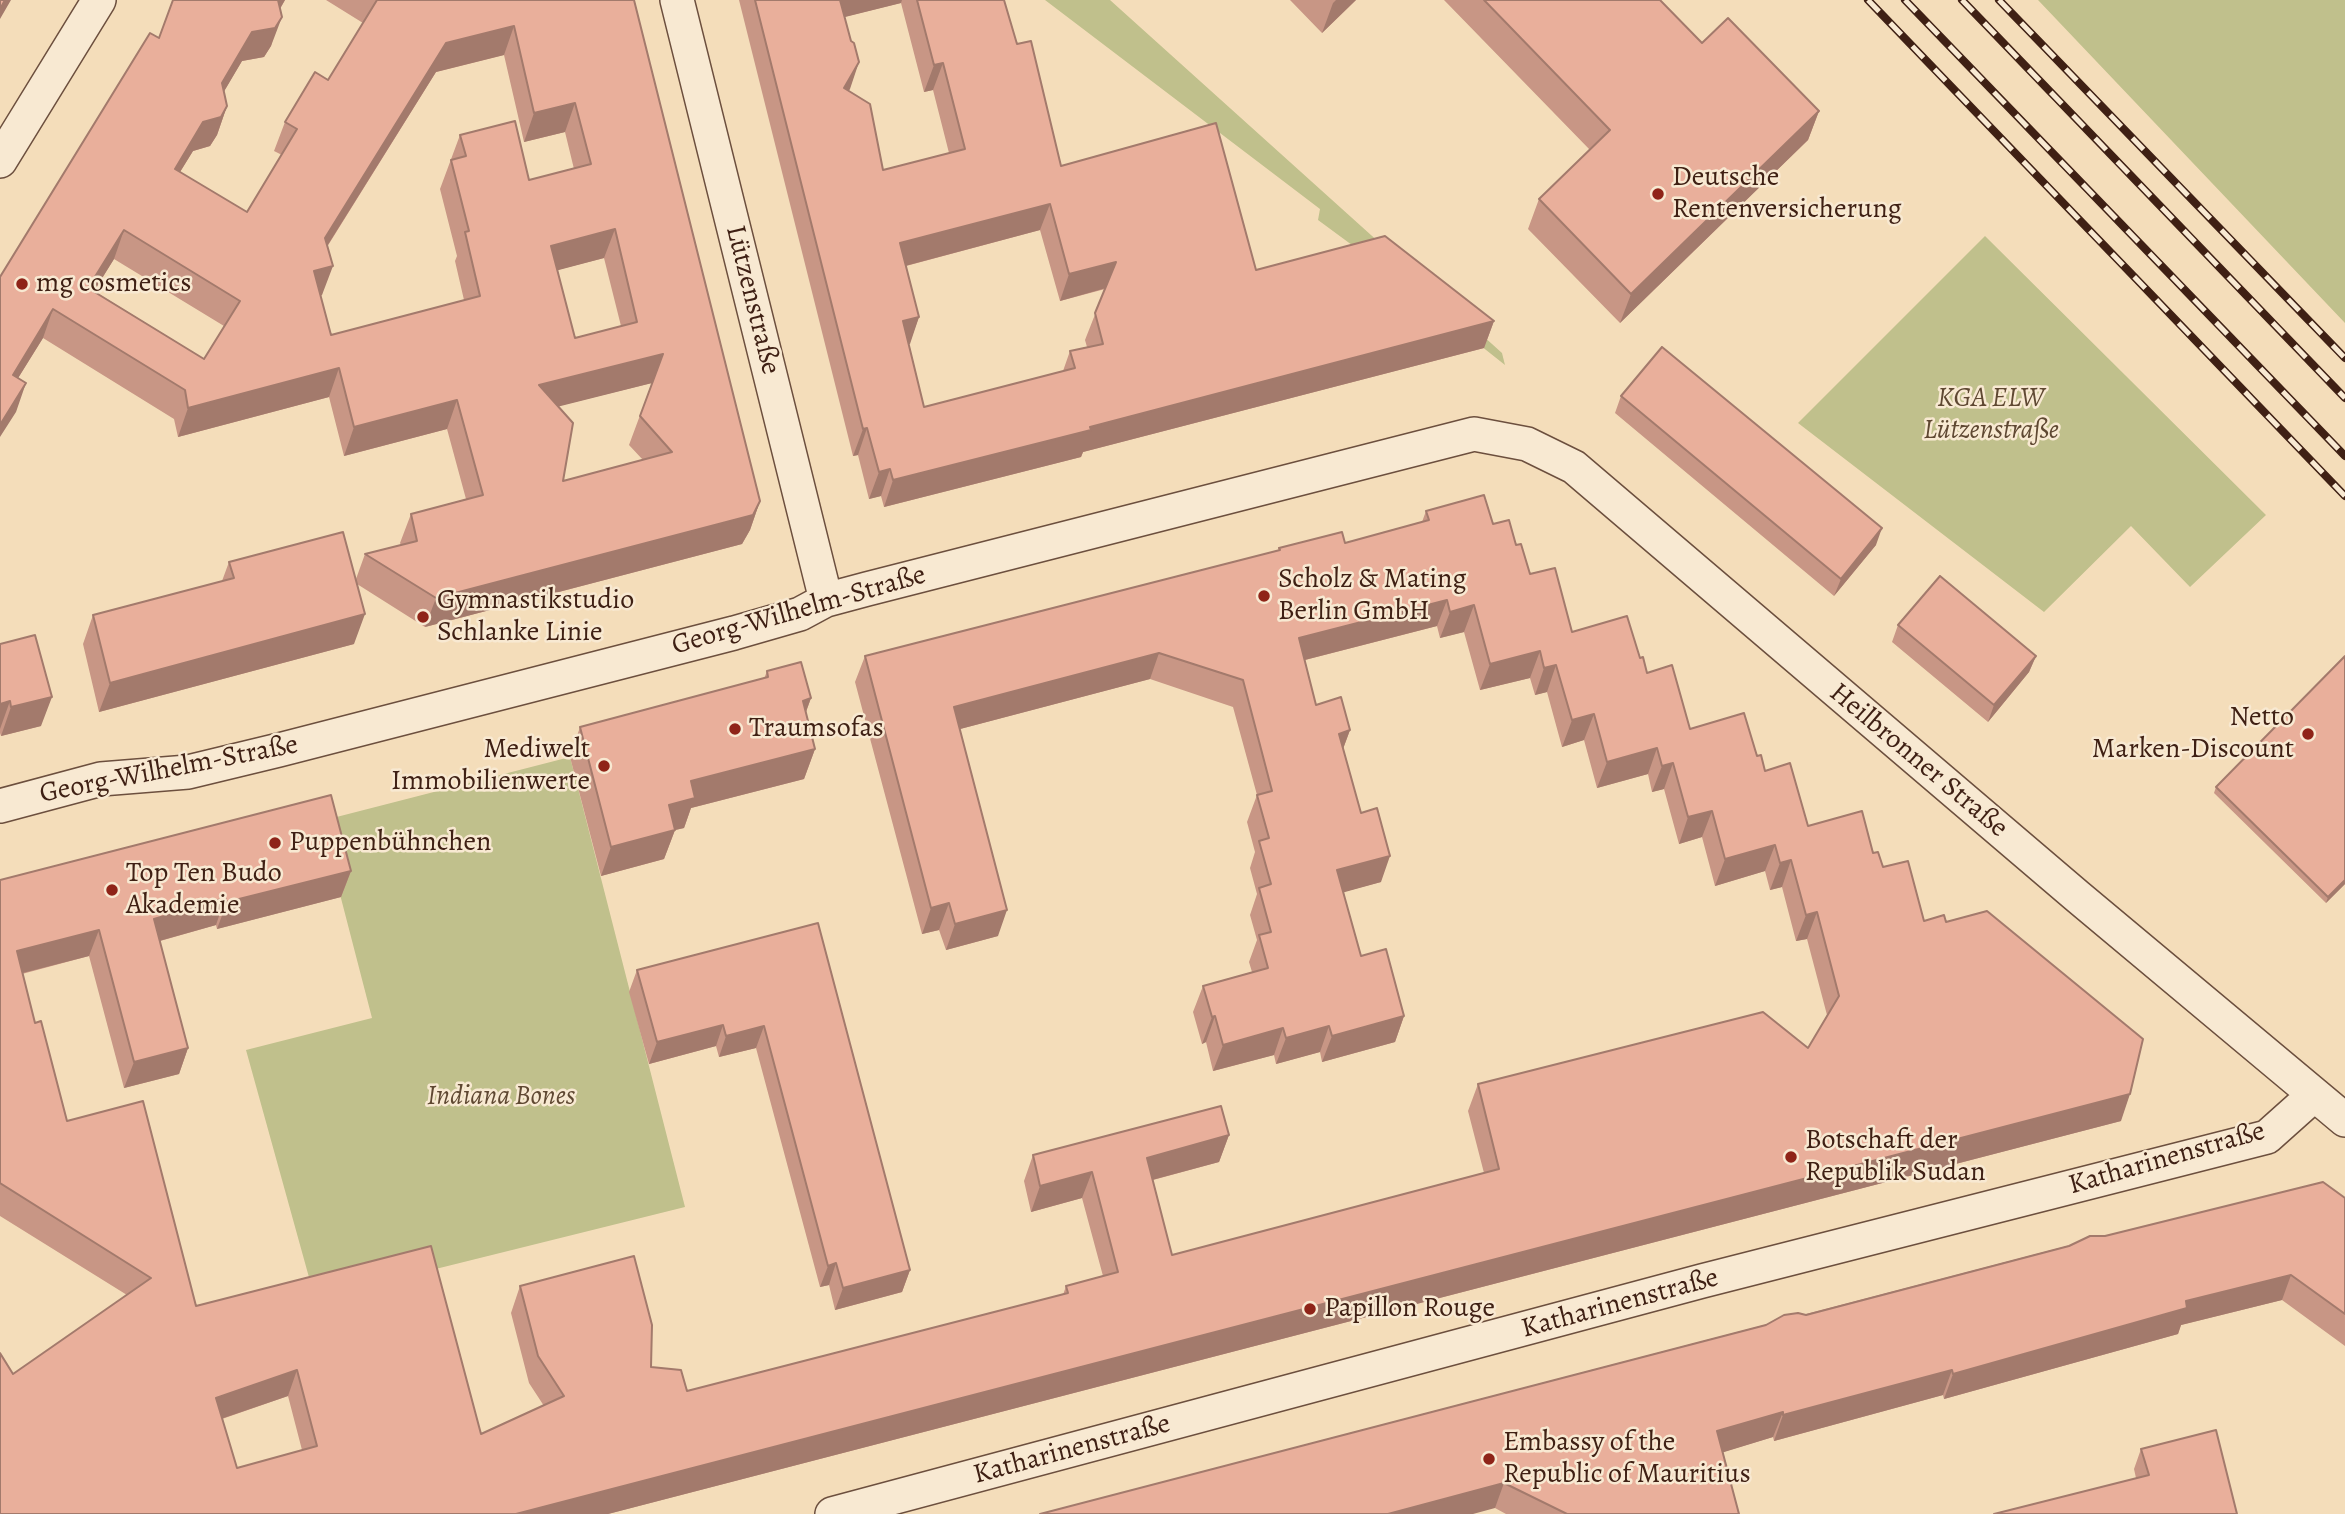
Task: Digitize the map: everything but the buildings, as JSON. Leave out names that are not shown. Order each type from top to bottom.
[{"type":"street","points":[[0,161],[99,0]]},
{"type":"street","name":"Lützenstraße","points":[[677,0],[827,600]]},
{"type":"street","name":"Georg-Wilhelm-Straße","points":[[0,806],[101,779],[198,770],[734,633],[800,614],[827,600],[1474,434]]},
{"type":"street","name":"Heilbronner Straße","points":[[1474,434],[1527,444],[1574,467],[2077,897],[2345,1120]]},
{"type":"street","name":"Katharinenstraße","points":[[832,1514],[1702,1281],[2267,1137],[2314,1095]]},
{"type":"green space","points":[[1045,0],[1110,0],[1502,353],[1505,365],[1318,220],[1320,209]]},
{"type":"green space","points":[[2038,0],[2345,0],[2345,323]]},
{"type":"green space","name":"KGA ELW Lützenstraße","points":[[1985,236],[2266,515],[2190,587],[2131,526],[2044,612],[1798,423]]},
{"type":"green space","name":"Indiana Bones","points":[[570,757],[685,1207],[315,1299],[246,1050],[372,1018],[321,821]]},
{"type":"railway","points":[[1868,0],[2345,496]]},
{"type":"railway","points":[[1905,0],[2345,456]]},
{"type":"railway","points":[[1962,0],[2345,398]]},
{"type":"railway","points":[[1999,0],[2345,358]]},
{"type":"place","name":"Deutsche Rentenversicherung","points":[[1658,194]]},
{"type":"place","name":"mg cosmetics","points":[[22,284]]},
{"type":"place","name":"Scholz & Mating Berlin GmbH","points":[[1264,596]]},
{"type":"place","name":"Gymnastikstudio Schlanke Linie","points":[[423,617]]},
{"type":"place","name":"Traumsofas","points":[[735,729]]},
{"type":"place","name":"Netto Marken-Discount","points":[[2308,734]]},
{"type":"place","name":"Mediwelt Immobilienwerte","points":[[604,766]]},
{"type":"place","name":"Puppenbühnchen","points":[[275,843]]},
{"type":"place","name":"Top Ten Budo Akademie","points":[[112,890]]},
{"type":"place","name":"Botschaft der Republik Sudan","points":[[1791,1157]]},
{"type":"place","name":"Papillon Rouge","points":[[1310,1309]]},
{"type":"place","name":"Embassy of the Republic of Mauritius","points":[[1489,1459]]}]
